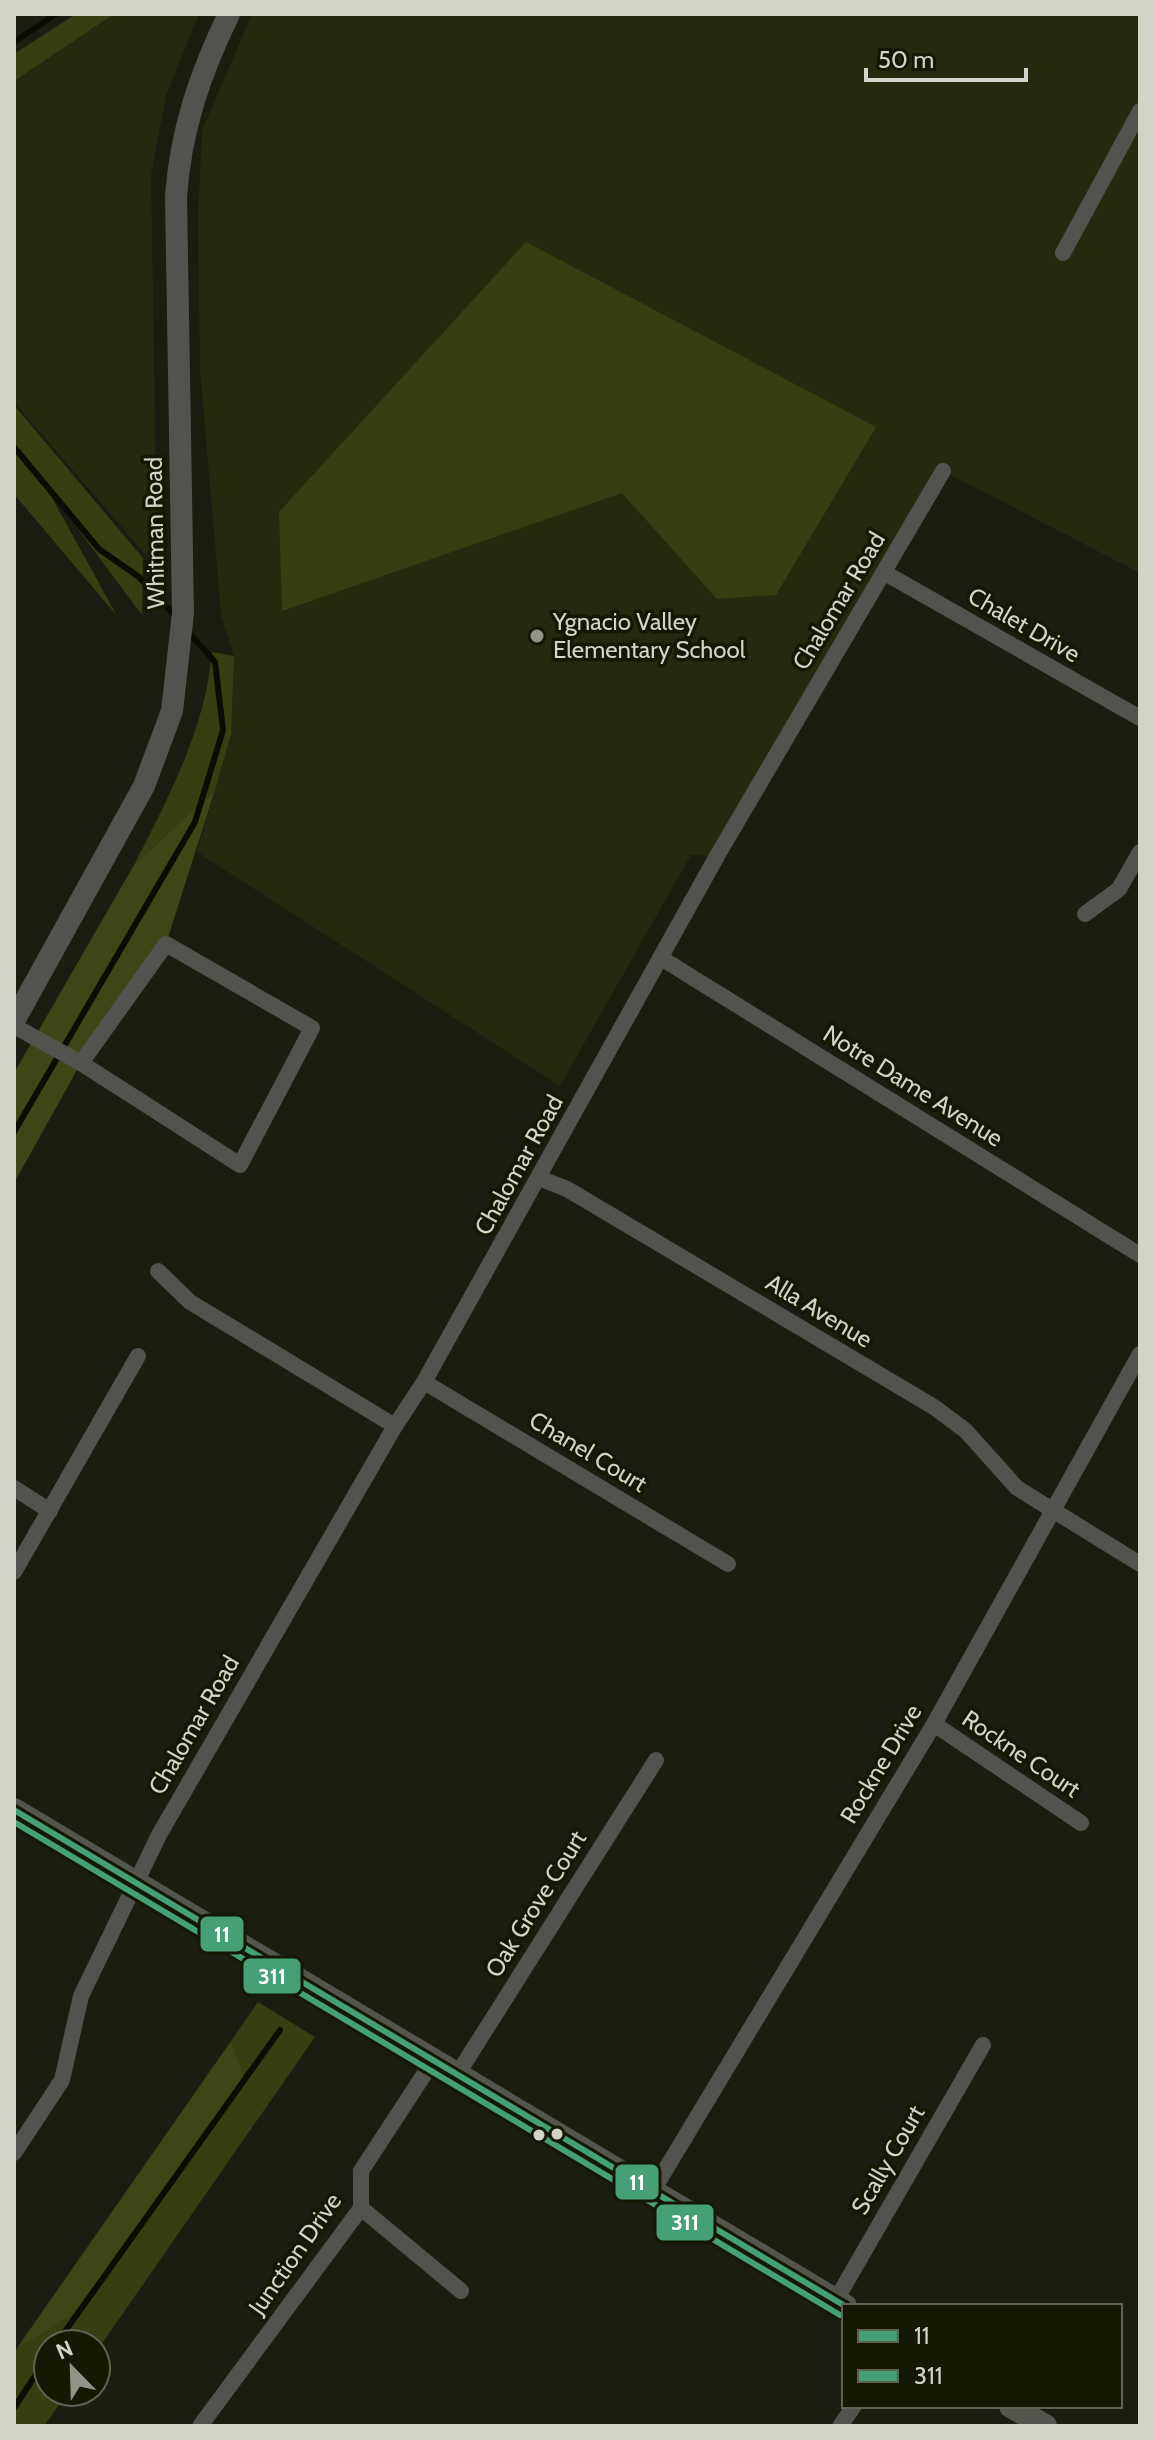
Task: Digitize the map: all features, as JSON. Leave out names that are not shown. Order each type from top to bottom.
[{"type":"main road","points":[[14,1810],[840,2303]]},
{"type":"main road","points":[[1014,2408],[1045,2426]]},
{"type":"street","name":"Whitman Road","points":[[14,1024],[144,786],[172,711],[182,641],[176,196],[179,155],[194,94],[213,42],[229,14]]},
{"type":"street","points":[[1063,253],[1140,111]]},
{"type":"street","name":"Chalomar Road","points":[[14,2153],[62,2080],[81,1996],[159,1835],[395,1426],[424,1382],[778,750],[943,471]]},
{"type":"street","name":"Chalet Drive","points":[[885,573],[1140,718]]},
{"type":"street","points":[[1085,914],[1119,889],[1140,852]]},
{"type":"street","points":[[14,1024],[240,1165],[312,1028],[166,944],[81,1063]]},
{"type":"street","name":"Notre Dame Avenue","points":[[661,958],[1140,1255]]},
{"type":"street","name":"Alla Avenue","points":[[539,1178],[567,1189],[934,1407],[966,1431],[1017,1488],[1140,1564]]},
{"type":"street","points":[[158,1271],[190,1302],[395,1426]]},
{"type":"street","name":"Rockne Drive","points":[[652,2192],[934,1724],[1140,1354]]},
{"type":"street","points":[[14,1572],[138,1356]]},
{"type":"street","name":"Chanel Court","points":[[424,1382],[728,1564]]},
{"type":"street","points":[[14,1488],[50,1511]]},
{"type":"street","name":"Rockne Court","points":[[934,1724],[1081,1823]]},
{"type":"street","name":"Oak Grove Court","points":[[457,2075],[656,1760]]},
{"type":"street","name":"Scally Court","points":[[840,2303],[983,2045]]},
{"type":"street","name":"Junction Drive","points":[[200,2426],[361,2208],[361,2171],[433,2061]]},
{"type":"street","points":[[361,2208],[461,2291]]},
{"type":"street","points":[[840,2426],[853,2408]]},
{"type":"shaded area","points":[[76,14],[114,14],[14,81],[14,54]]},
{"type":"shaded area","points":[[114,14],[199,14],[166,96],[151,174],[157,546],[151,561],[14,402],[14,81]]},
{"type":"shaded area","points":[[252,14],[1140,14],[1140,573],[943,471],[717,856],[691,855],[560,1086],[197,852],[231,735],[234,656],[221,615],[200,369],[198,215],[202,130]]},
{"type":"shaded area","points":[[526,242],[876,427],[776,595],[717,599],[622,493],[282,611],[279,512]]},
{"type":"shaded area","points":[[14,405],[143,558],[142,615],[45,485],[117,616],[14,494]]},
{"type":"shaded area","points":[[212,652],[234,656],[231,735],[215,790],[134,865],[184,762],[202,708]]},
{"type":"shaded area","points":[[215,790],[166,944],[81,1063],[14,1183],[14,1073],[134,865]]},
{"type":"shaded area","points":[[258,2002],[315,2037],[112,2329],[34,2328],[245,2079],[231,2041]]},
{"type":"shaded area","points":[[231,2041],[245,2079],[76,2312],[50,2328],[32,2328],[32,2339],[17,2348]]},
{"type":"shaded area","points":[[32,2331],[32,2408],[57,2408],[44,2426],[14,2426],[14,2352]]},
{"type":"waterway","points":[[14,42],[56,14]]},
{"type":"waterway","points":[[14,447],[99,549],[139,577],[176,617]]},
{"type":"waterway","points":[[14,1132],[195,822],[223,730],[215,662],[188,632]]},
{"type":"waterway","points":[[67,2328],[280,2030]]},
{"type":"waterway","points":[[14,2408],[32,2380]]},
{"type":"transit line","name":"11","points":[[14,1810],[842,2304]]},
{"type":"transit line","name":"311","points":[[14,1822],[840,2315]]},
{"type":"place","name":"Ygnacio Valley Elementary School","points":[[537,636]]}]
